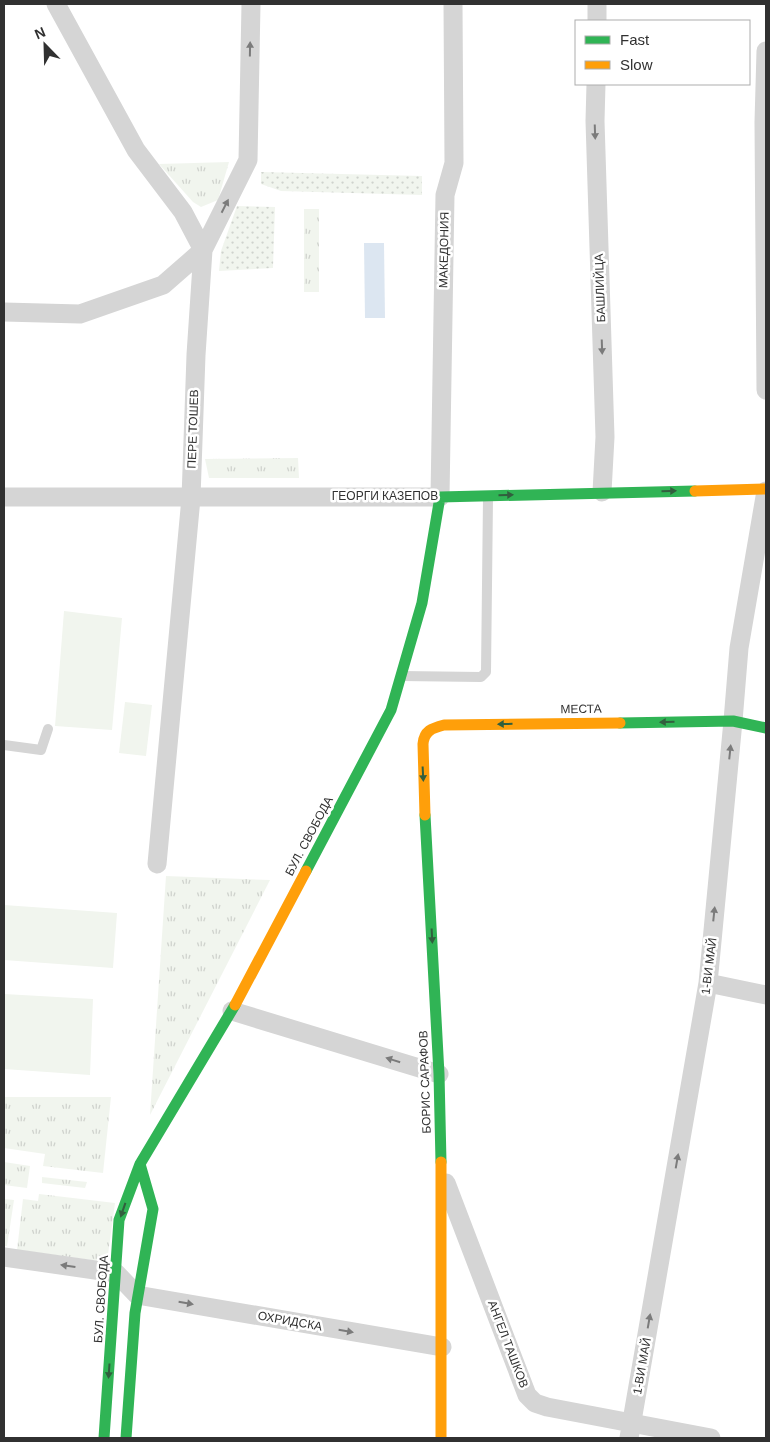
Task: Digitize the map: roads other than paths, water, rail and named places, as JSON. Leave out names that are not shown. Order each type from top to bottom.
[{"type":"street","points":[[4,312],[80,314],[163,285],[203,250],[183,212],[136,150],[56,4]]},
{"type":"street","name":"ПЕРЕ ТОШЕВ","points":[[157,864],[191,498],[196,355],[203,250],[248,160],[251,4]]},
{"type":"street","name":"МАКЕДОНИЯ","points":[[440,496],[446,195],[454,163],[453,4]]},
{"type":"street","points":[[597,4],[597,20]]},
{"type":"street","points":[[766,51],[764,122],[766,390]]},
{"type":"street","name":"БАШЛИЙЦА","points":[[596,85],[595,121],[605,437],[602,492]]},
{"type":"street","name":"ГЕОРГИ КАЗЕПОВ","points":[[4,497],[440,496],[766,490]]},
{"type":"street","name":"1-ВИ МАЙ","points":[[631,1430],[708,983],[739,648],[766,490]]},
{"type":"street","name":"БУЛ. СВОБОДА","points":[[104,1438],[120,1220],[140,1164],[232,1011],[390,710],[422,603],[440,496]]},
{"type":"street","name":"МЕСТА","points":[[430,728],[444,725],[733,722],[766,728]]},
{"type":"street","name":"БОРИС САРАФОВ","points":[[430,728],[423,737],[422,758],[439,1074],[441,1438]]},
{"type":"street","points":[[708,983],[766,994]]},
{"type":"street","points":[[232,1011],[439,1074]]},
{"type":"street","points":[[126,1438],[138,1295],[153,1210],[140,1164]]},
{"type":"street","name":"АНГЕЛ ТАШКОВ","points":[[441,1170],[527,1395],[535,1403],[631,1430],[712,1438]]},
{"type":"street","points":[[4,1261],[4,1257],[116,1273],[138,1295]]},
{"type":"street","name":"ОХРИДСКА","points":[[138,1295],[442,1347]]},
{"type":"lane","points":[[400,676],[481,676],[486,672],[488,495]]},
{"type":"lane","points":[[4,745],[41,750],[48,729]]}]
